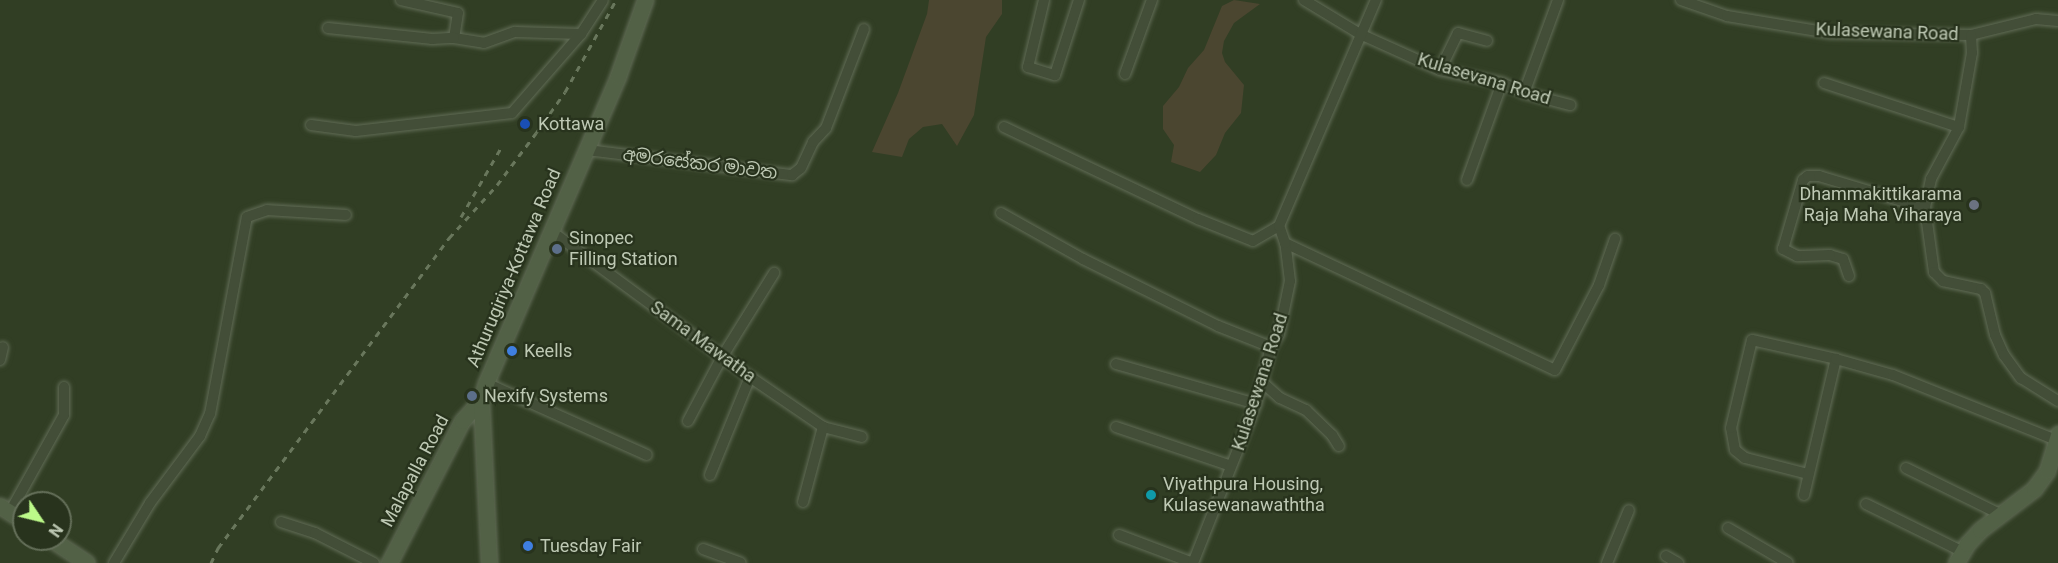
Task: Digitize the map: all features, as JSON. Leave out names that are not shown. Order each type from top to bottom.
[{"type":"main road","name":"Athurugiriya-Kottawa Road","points":[[489,563],[481,400],[486,383],[618,76],[645,0]]},
{"type":"main road","name":"Malapalla Road","points":[[388,563],[462,421],[481,400]]},
{"type":"main road","points":[[1960,557],[1973,537],[2052,473],[2057,437]]},
{"type":"main road","points":[[69,551],[87,563]]},
{"type":"street","points":[[401,0],[458,13],[454,38]]},
{"type":"street","points":[[311,125],[356,131],[512,113],[580,34],[603,0]]},
{"type":"street","points":[[1044,0],[1028,67],[1055,75],[1079,0]]},
{"type":"street","points":[[1125,74],[1152,0]]},
{"type":"street","name":"Kulasevana Road","points":[[1304,0],[1360,34],[1440,70],[1502,83],[1524,93],[1570,105]]},
{"type":"street","points":[[1004,127],[1198,219],[1253,241],[1279,226],[1376,0]]},
{"type":"street","points":[[1524,93],[1558,0]]},
{"type":"street","name":"Kulasewana Road","points":[[1681,0],[1726,16],[1830,33],[1971,35],[2036,19],[2058,21]]},
{"type":"street","points":[[328,28],[432,39],[454,38],[484,43],[515,32],[580,34]]},
{"type":"street","name":"අමරසේකර මාවත","points":[[587,150],[792,175],[801,168],[813,142],[826,128],[864,29]]},
{"type":"street","points":[[1440,70],[1458,33],[1487,41]]},
{"type":"street","points":[[1971,35],[1972,53],[1959,127],[1931,179],[1925,208],[1934,272],[1943,281],[1981,289],[1995,335],[2004,355],[2021,378],[2058,401]]},
{"type":"street","points":[[1467,180],[1502,83]]},
{"type":"street","points":[[1824,83],[1959,127]]},
{"type":"street","points":[[1849,276],[1843,259],[1830,255],[1797,256],[1783,249],[1803,180],[1808,176],[1819,176],[1925,208]]},
{"type":"street","points":[[114,563],[150,503],[200,436],[210,414],[247,218],[267,210],[346,215]]},
{"type":"street","points":[[1001,213],[1083,259],[1197,315],[1271,347]]},
{"type":"street","name":"Kulasewana Road","points":[[1193,563],[1256,404],[1271,347],[1279,334],[1290,281],[1285,243],[1279,226]]},
{"type":"street","name":"Sama Mawatha","points":[[551,231],[722,357],[823,427],[862,437]]},
{"type":"street","points":[[1285,243],[1555,370],[1599,285],[1615,239]]},
{"type":"street","points":[[688,421],[722,357],[774,273]]},
{"type":"street","points":[[1808,474],[1745,458],[1735,450],[1731,428],[1752,340],[1893,375],[2057,437]]},
{"type":"street","points":[[0,360],[3,347]]},
{"type":"street","points":[[1803,495],[1836,359]]},
{"type":"street","points":[[1116,364],[1256,404]]},
{"type":"street","points":[[710,476],[750,377]]},
{"type":"street","points":[[1262,382],[1280,398],[1306,410],[1332,435],[1339,446]]},
{"type":"street","points":[[486,383],[647,455]]},
{"type":"street","points":[[5,509],[64,415],[64,387]]},
{"type":"street","points":[[803,502],[823,427]]},
{"type":"street","points":[[1116,427],[1231,466]]},
{"type":"street","points":[[1906,468],[2000,514]]},
{"type":"street","points":[[1866,504],[1960,557]]},
{"type":"street","points":[[1607,563],[1629,510]]},
{"type":"street","points":[[281,522],[315,533],[374,563]]},
{"type":"street","points":[[1728,528],[1788,563]]},
{"type":"street","points":[[1119,535],[1193,563]]},
{"type":"street","points":[[704,549],[741,563]]},
{"type":"street","points":[[1666,556],[1678,563]]},
{"type":"shaded area","points":[[929,0],[1002,0],[1002,14],[986,37],[974,115],[957,146],[942,124],[923,127],[909,139],[902,157],[872,152],[898,93],[927,14]]},
{"type":"shaded area","points":[[1234,0],[1260,4],[1234,23],[1224,41],[1222,53],[1225,62],[1244,85],[1241,113],[1225,133],[1216,155],[1200,172],[1171,162],[1174,145],[1163,129],[1163,106],[1179,87],[1188,68],[1204,50],[1222,6]]},
{"type":"railway","points":[[211,563],[218,548],[449,238],[497,185],[536,133],[565,92],[616,0]]},
{"type":"railway","points":[[461,217],[502,146]]},
{"type":"place","name":"Kottawa","points":[[525,124]]},
{"type":"place","name":"Dhammakittikarama Raja Maha Viharaya","points":[[1974,205]]},
{"type":"place","name":"Sinopec Filling Station","points":[[557,249]]},
{"type":"place","name":"Keells","points":[[512,351]]},
{"type":"place","name":"Nexify Systems","points":[[472,396]]},
{"type":"place","name":"Viyathpura Housing, Kulasewanawaththa","points":[[1151,495]]},
{"type":"place","name":"Tuesday Fair","points":[[528,546]]}]
